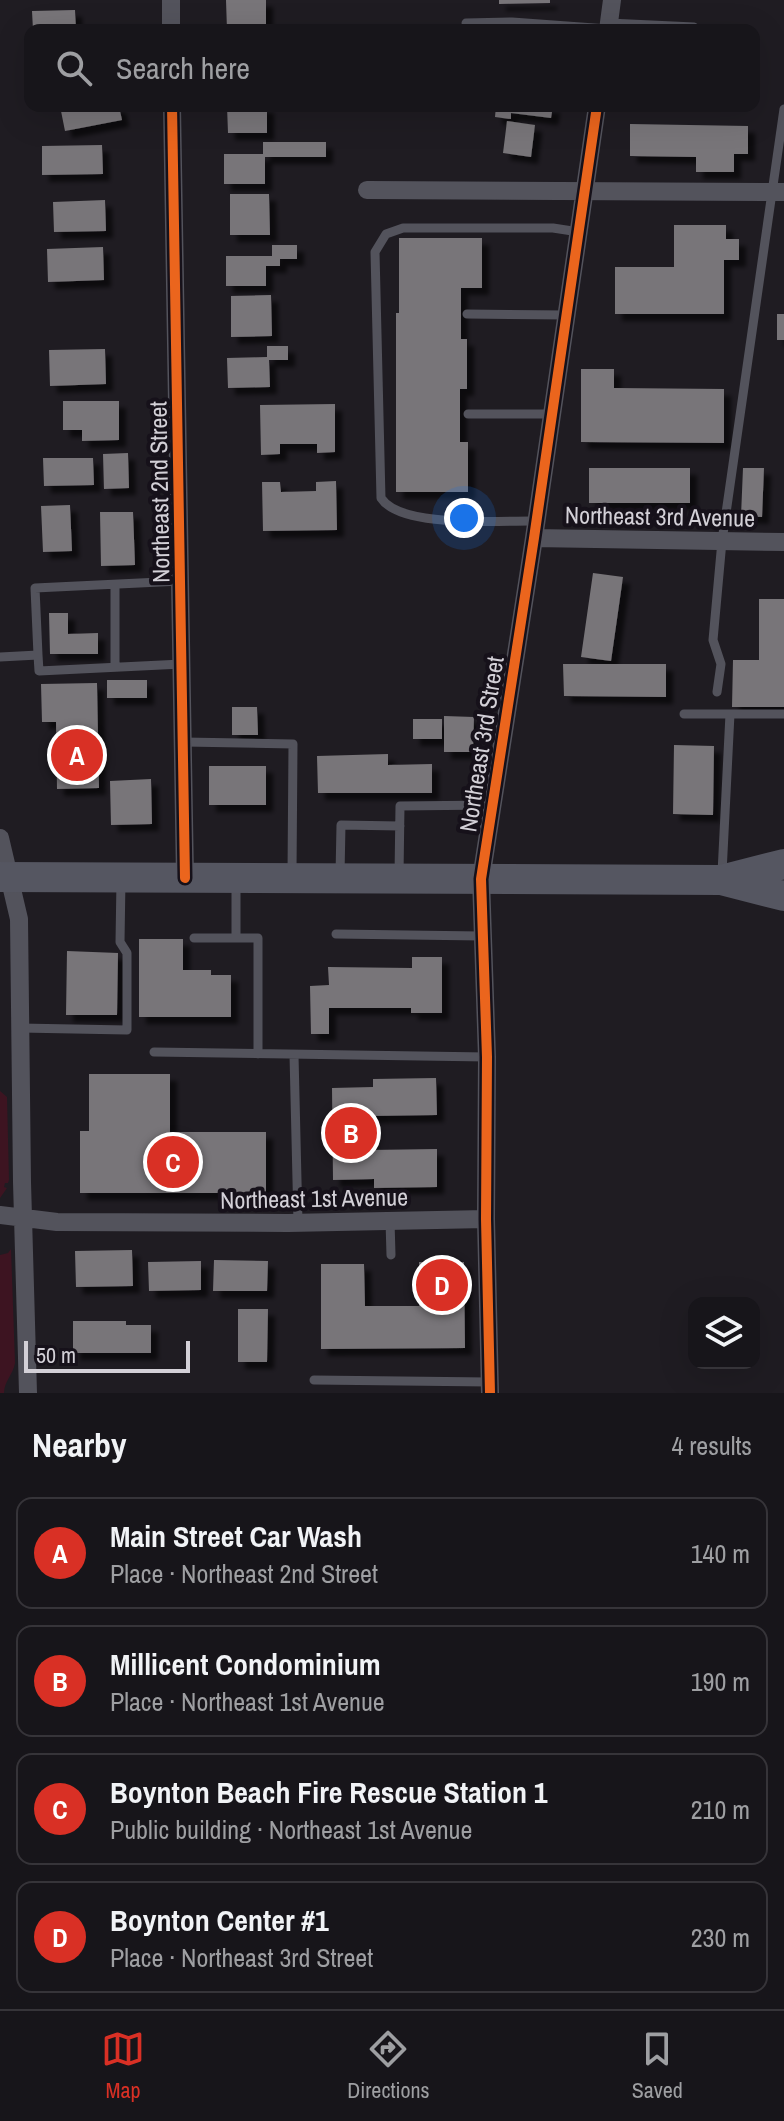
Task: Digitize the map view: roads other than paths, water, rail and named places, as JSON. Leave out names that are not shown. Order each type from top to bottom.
[{"type":"main road","points":[[721,880],[784,864]]},
{"type":"main road","points":[[4,877],[721,880],[784,896]]},
{"type":"street","points":[[171,0],[171,24]]},
{"type":"street","points":[[608,24],[612,0]]},
{"type":"street","name":"Northeast 2nd Street","points":[[172,112],[185,878]]},
{"type":"street","name":"Northeast 3rd Street","points":[[490,1388],[486,1219],[487,1057],[481,879],[596,112]]},
{"type":"street","points":[[367,190],[778,192]]},
{"type":"street","name":"Northeast 3rd Avenue","points":[[535,529],[784,542]]},
{"type":"street","points":[[0,838],[4,877],[19,919],[28,1393]]},
{"type":"street","name":"Northeast 1st Avenue","points":[[0,1215],[57,1222],[486,1219]]},
{"type":"lane","points":[[466,23],[550,24]]},
{"type":"lane","points":[[717,692],[721,664],[713,640],[722,541],[778,192],[784,109]]},
{"type":"lane","points":[[535,529],[426,519],[395,512],[381,498],[375,252],[386,234],[403,228],[553,228],[579,232]]},
{"type":"lane","points":[[467,314],[567,315]]},
{"type":"lane","points":[[468,414],[553,414]]},
{"type":"lane","points":[[181,581],[35,588],[39,671],[182,664]]},
{"type":"lane","points":[[115,585],[115,667]]},
{"type":"lane","points":[[0,657],[38,655]]},
{"type":"lane","points":[[684,714],[784,714]]},
{"type":"lane","points":[[721,880],[730,714]]},
{"type":"lane","points":[[184,742],[293,744],[292,878]]},
{"type":"lane","points":[[399,879],[400,806],[491,805]]},
{"type":"lane","points":[[340,878],[341,825],[400,826]]},
{"type":"lane","points":[[20,1028],[127,1030],[127,953],[120,942],[121,877]]},
{"type":"lane","points":[[236,878],[236,938]]},
{"type":"lane","points":[[336,934],[481,936]]},
{"type":"lane","points":[[194,938],[258,938],[258,1054]]},
{"type":"lane","points":[[154,1052],[487,1057]]},
{"type":"lane","points":[[294,1055],[298,1222]]},
{"type":"lane","points":[[390,1221],[391,1255]]},
{"type":"lane","points":[[314,1380],[490,1388]]},
{"type":"place","name":"Main Street Car Wash","points":[[77,755]]},
{"type":"place","name":"Millicent Condominium","points":[[351,1133]]},
{"type":"place","name":"Boynton Beach Fire Rescue Station 1","points":[[173,1162]]},
{"type":"place","name":"Boynton Center #1","points":[[442,1285]]}]
